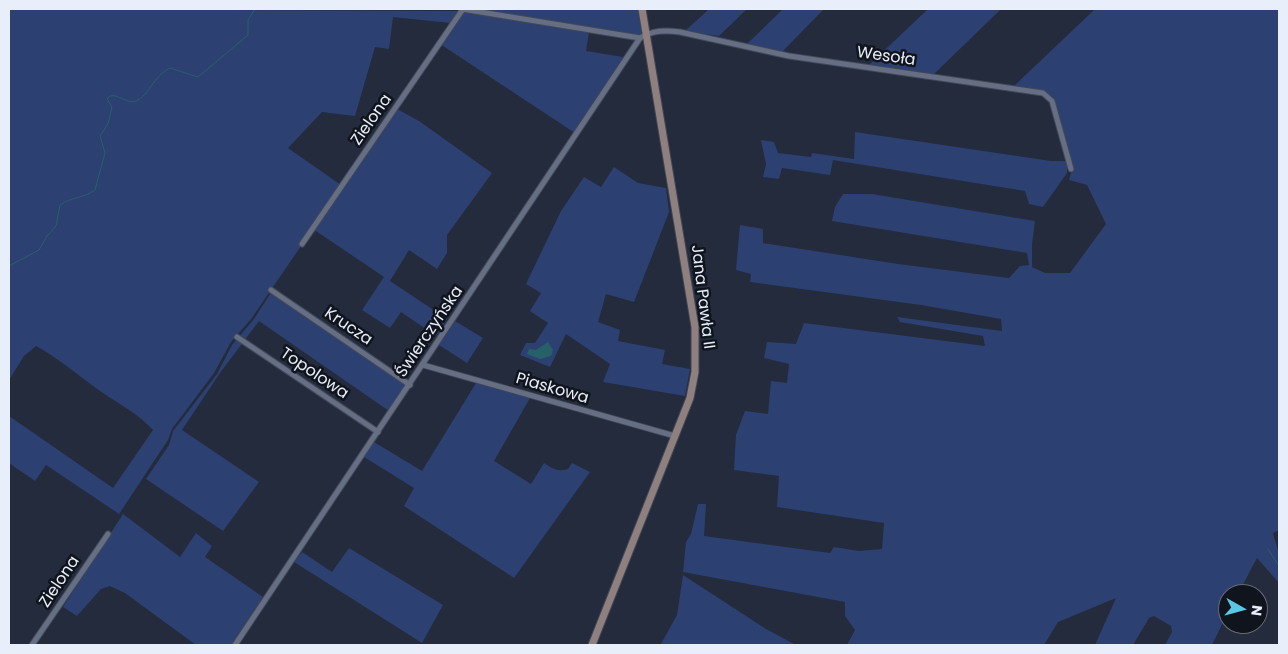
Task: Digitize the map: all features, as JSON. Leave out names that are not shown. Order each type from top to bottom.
[{"type":"main road","name":"Jana Pawła II","points":[[592,645],[675,436],[693,384],[695,334],[643,36],[642,9]]},
{"type":"street","name":"Wesoła","points":[[462,9],[643,36],[668,30],[789,56],[1043,93],[1052,101],[1071,169]]},
{"type":"street","name":"Zielona","points":[[302,244],[462,9]]},
{"type":"street","name":"Świerczyńska","points":[[235,645],[643,36]]},
{"type":"street","name":"Krucza","points":[[271,290],[410,385]]},
{"type":"street","name":"Topolowa","points":[[237,337],[378,432]]},
{"type":"street","name":"Piaskowa","points":[[423,365],[675,436]]},
{"type":"street","name":"Zielona","points":[[32,645],[108,534]]},
{"type":"shaded area","points":[[9,9],[459,11],[450,23],[393,17],[389,49],[375,47],[355,116],[322,112],[288,148],[341,185],[397,109],[419,121],[492,173],[447,235],[447,253],[437,269],[409,250],[390,281],[447,319],[436,336],[401,312],[390,328],[362,310],[384,277],[313,229],[321,217],[251,319],[231,342],[214,373],[172,429],[168,440],[119,514],[46,465],[35,481],[9,463],[9,416],[113,488],[153,430],[132,412],[36,346],[24,356],[9,380]]},
{"type":"shaded area","points":[[469,9],[638,9],[642,34],[639,36]]},
{"type":"shaded area","points":[[709,9],[747,9],[719,36],[685,31]]},
{"type":"shaded area","points":[[783,9],[824,9],[781,53],[747,44]]},
{"type":"shaded area","points":[[928,9],[1001,9],[933,75],[869,65]]},
{"type":"shaded area","points":[[1095,9],[1279,9],[1279,530],[1273,533],[1279,554],[1279,583],[1257,558],[1243,584],[1218,584],[1218,633],[1212,645],[1165,645],[1172,632],[1171,626],[1154,616],[1149,618],[1133,645],[1095,645],[1116,598],[1058,622],[1044,645],[847,645],[855,630],[845,616],[845,602],[683,572],[686,542],[691,534],[698,504],[706,504],[704,536],[830,553],[834,547],[859,551],[882,549],[884,523],[777,507],[779,476],[734,470],[736,435],[745,411],[768,414],[771,381],[787,383],[789,364],[764,358],[767,342],[796,344],[804,323],[985,346],[983,336],[900,322],[897,317],[1002,331],[1001,319],[921,305],[750,282],[751,274],[736,270],[740,225],[763,229],[763,243],[898,264],[1009,278],[1020,266],[1029,265],[1027,253],[832,221],[835,207],[843,194],[872,194],[1035,221],[1032,267],[1045,273],[1070,273],[1106,224],[1087,185],[1069,180],[1073,166],[1054,98],[1041,90],[1014,86]]},
{"type":"shaded area","points":[[464,12],[589,32],[586,51],[623,57],[575,133],[440,44]]},
{"type":"shaded area","points":[[855,132],[1051,161],[1067,161],[1067,173],[1043,207],[1029,204],[1025,191],[833,160],[830,175],[782,168],[779,179],[763,177],[766,164],[761,140],[774,142],[778,153],[811,157],[812,153],[854,159]]},
{"type":"shaded area","points":[[614,167],[638,183],[666,188],[669,212],[634,302],[606,294],[598,322],[620,330],[618,341],[665,350],[662,364],[690,369],[685,396],[603,382],[610,364],[566,334],[550,367],[520,355],[526,343],[535,343],[548,323],[530,311],[541,293],[526,284],[561,211],[584,177],[601,187]]},
{"type":"shaded area","points":[[272,291],[406,385],[389,411],[259,321],[220,373],[182,430],[259,482],[223,531],[146,479],[169,445],[173,431],[217,374],[232,345],[254,319]]},
{"type":"shaded area","points":[[455,321],[483,338],[467,363],[439,345]]},
{"type":"shaded area","points":[[548,342],[553,350],[551,356],[540,359],[527,354],[529,349],[536,350]]},
{"type":"shaded area","points":[[476,383],[530,398],[494,461],[531,484],[544,463],[561,470],[568,469],[572,463],[590,472],[514,578],[404,506],[414,488],[364,457],[374,442],[422,471]]},
{"type":"shaded area","points":[[123,514],[180,557],[196,533],[212,546],[205,557],[263,597],[231,645],[196,645],[125,593],[110,586],[101,589],[77,616],[63,607]]},
{"type":"shaded area","points":[[349,548],[443,605],[422,643],[294,562],[302,552],[332,572]]},
{"type":"shaded area","points":[[683,575],[766,629],[796,645],[661,644],[677,615]]},
{"type":"waterway","points":[[9,266],[39,250],[47,236],[56,226],[60,205],[95,190],[105,153],[100,136],[108,124],[112,107],[107,99],[110,96],[117,96],[129,101],[136,101],[144,95],[164,71],[170,68],[198,77],[248,35],[248,20],[255,9]]},
{"type":"waterway","points":[[1268,549],[1279,566]]}]
